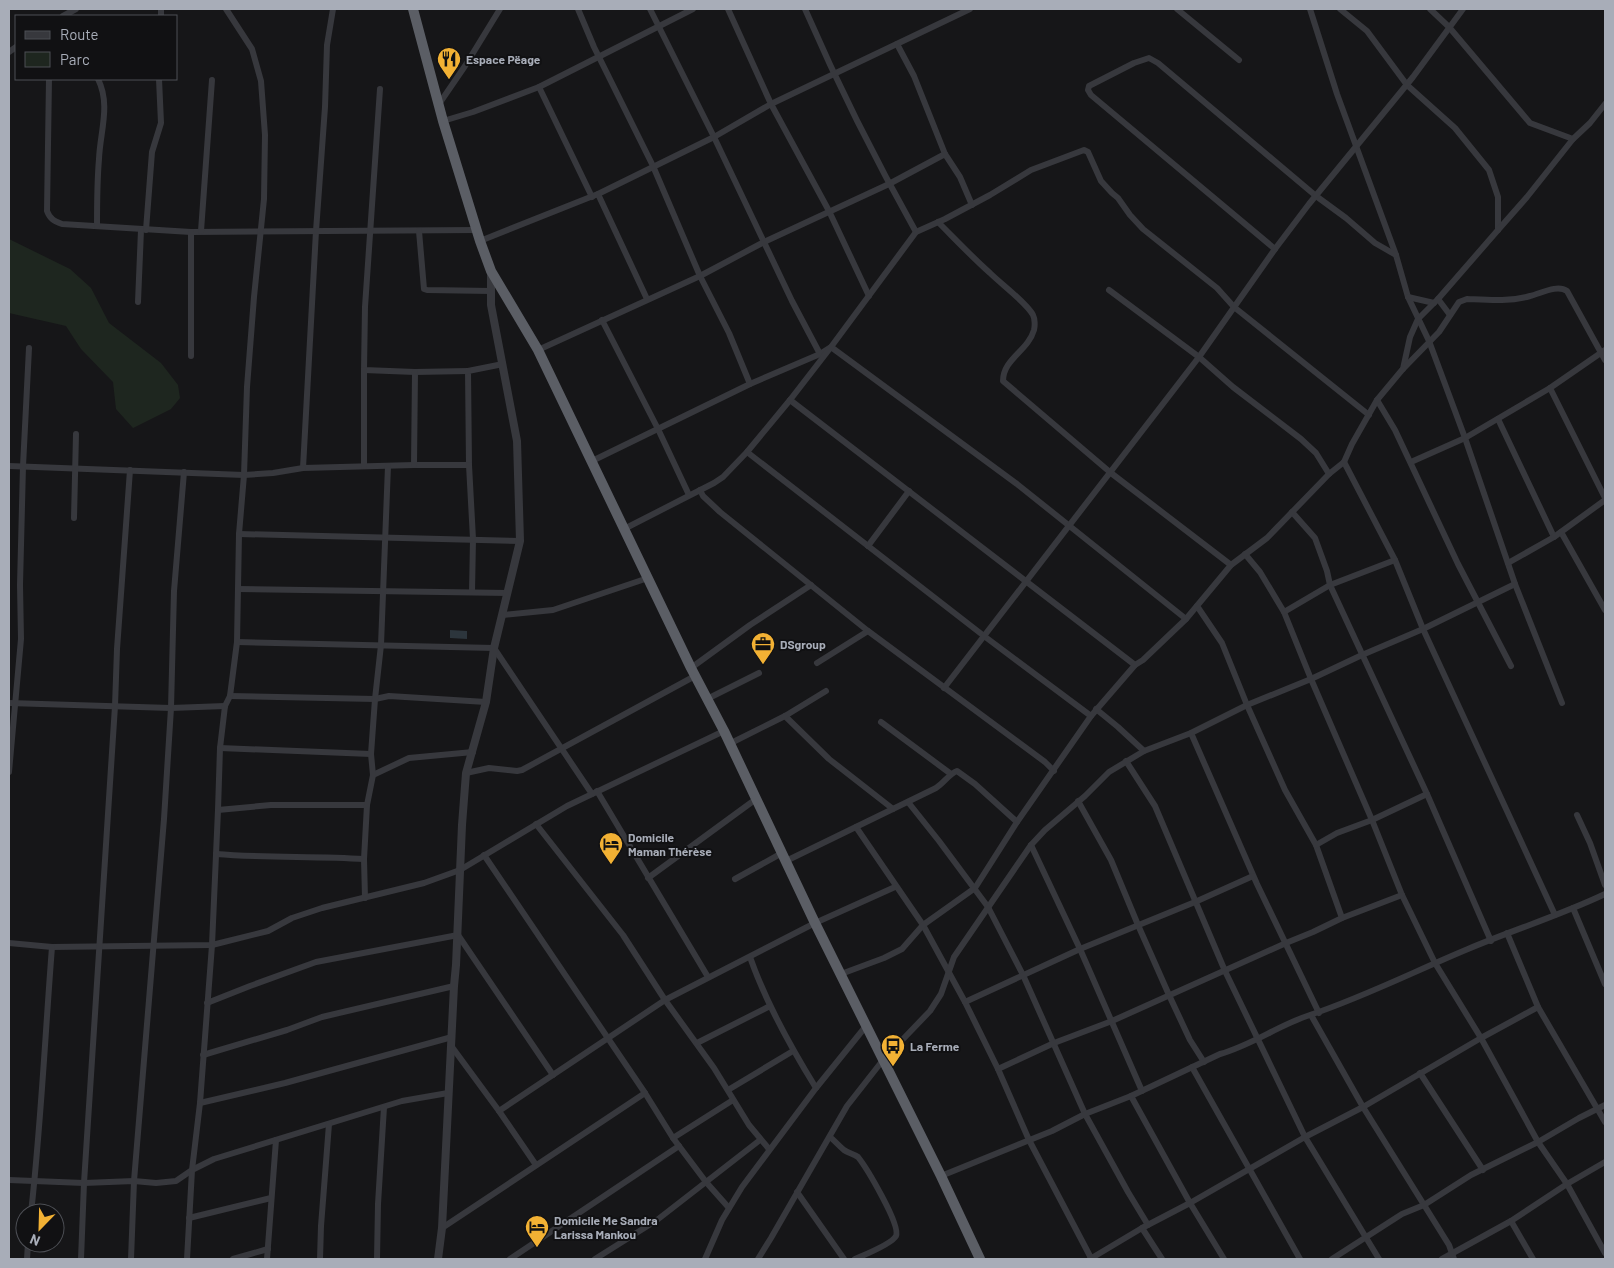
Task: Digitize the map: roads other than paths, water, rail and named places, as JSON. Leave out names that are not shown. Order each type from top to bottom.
[{"type":"highway","points":[[413,9],[443,121],[491,271],[538,350],[693,672],[941,1176],[979,1259]]},
{"type":"street","points":[[66,15],[76,9]]},
{"type":"street","points":[[187,1259],[192,1170],[200,1103],[212,945],[220,748],[225,706],[230,696],[237,642],[239,534],[244,475],[247,387],[264,199],[265,135],[261,81],[252,49],[226,9]]},
{"type":"street","points":[[303,468],[325,107],[327,45],[333,9]]},
{"type":"street","points":[[439,104],[500,9]]},
{"type":"street","points":[[578,9],[599,57],[653,166],[700,276],[729,333],[750,384]]},
{"type":"street","points":[[650,9],[714,137],[792,301],[820,354]]},
{"type":"street","points":[[443,121],[473,112],[539,87],[693,9]]},
{"type":"street","points":[[728,9],[771,104],[829,211],[869,296]]},
{"type":"street","points":[[806,9],[834,74],[889,184],[916,232]]},
{"type":"street","points":[[49,80],[47,211],[53,221],[62,224],[191,232],[419,231],[478,235],[592,197],[714,137],[771,104],[970,9]]},
{"type":"street","points":[[1177,9],[1239,60]]},
{"type":"street","points":[[1310,9],[1337,94],[1396,255],[1408,297],[1429,341],[1465,438],[1515,584],[1562,703]]},
{"type":"street","points":[[1340,9],[1367,31],[1407,85],[1455,128],[1489,170],[1498,197],[1498,230]]},
{"type":"street","points":[[1430,9],[1449,27],[1530,123],[1573,138]]},
{"type":"street","points":[[944,688],[1200,357],[1275,249],[1407,85],[1463,9]]},
{"type":"street","points":[[897,44],[914,76],[945,154],[960,177],[972,205]]},
{"type":"street","points":[[1275,249],[1090,95],[1089,86],[1134,63],[1150,58],[1316,196],[1375,243],[1396,255]]},
{"type":"street","points":[[97,226],[99,157],[104,112],[104,96],[98,80]]},
{"type":"street","points":[[138,302],[152,152],[161,123],[159,80]]},
{"type":"street","points":[[201,231],[212,80]]},
{"type":"street","points":[[539,87],[592,197]]},
{"type":"street","points":[[364,466],[364,326],[380,89]]},
{"type":"street","points":[[1402,370],[1410,337],[1418,319],[1527,197],[1573,138],[1590,123],[1605,104]]},
{"type":"street","points":[[624,529],[723,477],[747,452],[790,400],[916,232],[972,205],[1031,170],[1084,150],[1088,152],[1101,181],[1118,198],[1137,222],[1217,288],[1234,307],[1369,415]]},
{"type":"street","points":[[538,350],[700,276],[764,242],[889,184],[945,154]]},
{"type":"street","points":[[598,194],[647,299]]},
{"type":"street","points":[[938,222],[1028,308],[1034,317],[1034,329],[1028,343],[1006,366],[1003,373],[1003,381],[1111,472],[1231,565]]},
{"type":"street","points":[[419,231],[424,289],[491,291]]},
{"type":"street","points":[[191,232],[191,356]]},
{"type":"street","points":[[436,1258],[442,1228],[466,773],[486,702],[494,648],[520,541],[518,441],[491,305],[491,271]]},
{"type":"street","points":[[841,974],[884,958],[902,949],[923,925],[974,888],[1017,822],[1091,716],[1136,665],[1186,619],[1231,565],[1266,538],[1329,474],[1344,462],[1377,400],[1402,370],[1439,332],[1456,305],[1462,300],[1520,299],[1562,288],[1567,291],[1603,352],[1605,360]]},
{"type":"street","points":[[1108,290],[1200,357],[1233,388],[1301,439],[1316,453],[1329,474]]},
{"type":"street","points":[[1408,297],[1436,301],[1450,315]]},
{"type":"street","points":[[602,320],[690,496]]},
{"type":"street","points":[[592,461],[750,384],[820,354],[831,347]]},
{"type":"street","points":[[831,347],[1017,484],[1186,619]]},
{"type":"street","points":[[9,772],[12,703],[21,639],[20,585],[23,466],[29,348]]},
{"type":"street","points":[[1411,462],[1465,438],[1550,388],[1603,352]]},
{"type":"street","points":[[364,370],[415,372],[468,371],[503,364]]},
{"type":"street","points":[[468,371],[468,465],[473,539],[472,592]]},
{"type":"street","points":[[414,465],[415,372]]},
{"type":"street","points":[[1508,563],[1554,537],[1605,499],[1550,388]]},
{"type":"street","points":[[790,400],[1136,665]]},
{"type":"street","points":[[1377,400],[1395,430],[1476,602],[1511,666]]},
{"type":"street","points":[[1498,418],[1554,537]]},
{"type":"street","points":[[74,518],[76,434]]},
{"type":"street","points":[[747,452],[984,636],[1091,716]]},
{"type":"street","points":[[1344,462],[1395,560],[1423,629],[1555,915]]},
{"type":"street","points":[[9,466],[244,475],[303,468],[468,465]]},
{"type":"street","points":[[365,898],[366,805],[373,775],[371,754],[381,645],[388,466]]},
{"type":"street","points":[[81,1259],[117,649],[130,470]]},
{"type":"street","points":[[131,1259],[134,1181],[164,819],[171,708],[174,591],[184,472]]},
{"type":"street","points":[[700,490],[703,496],[720,512],[868,631],[1045,762],[1054,771]]},
{"type":"street","points":[[868,546],[910,492]]},
{"type":"street","points":[[1292,512],[1315,538],[1328,571],[1330,584],[1427,794],[1491,940]]},
{"type":"street","points":[[1561,532],[1605,610]]},
{"type":"street","points":[[239,534],[520,541]]},
{"type":"street","points":[[1246,554],[1260,572],[1284,612],[1402,895],[1434,963],[1481,1038],[1538,1142],[1568,1184],[1605,1253]]},
{"type":"street","points":[[1284,612],[1330,584],[1395,560]]},
{"type":"street","points":[[503,615],[553,610],[648,578]]},
{"type":"street","points":[[758,1259],[847,1106],[883,1060],[930,1011],[941,994],[954,957],[1031,845],[1044,830],[1109,772],[1144,751],[1191,733],[1247,705],[1311,679],[1423,629],[1515,584]]},
{"type":"street","points":[[466,773],[489,768],[522,770],[562,749],[693,672],[750,625],[811,585]]},
{"type":"street","points":[[238,590],[508,593]]},
{"type":"street","points":[[1197,606],[1222,643],[1285,790],[1316,845],[1342,918]]},
{"type":"street","points":[[817,663],[868,631]]},
{"type":"street","points":[[237,642],[494,648]]},
{"type":"street","points":[[494,648],[562,749],[594,792],[708,978]]},
{"type":"street","points":[[707,699],[759,673]]},
{"type":"street","points":[[730,744],[785,716],[826,691]]},
{"type":"street","points":[[230,696],[375,699],[389,696],[486,702]]},
{"type":"street","points":[[12,703],[61,703],[171,708],[225,706]]},
{"type":"street","points":[[1096,710],[1144,751]]},
{"type":"street","points":[[785,716],[829,759],[893,809]]},
{"type":"street","points":[[881,722],[951,774]]},
{"type":"street","points":[[9,943],[52,947],[212,945],[268,931],[292,918],[322,908],[424,883],[460,870],[567,806],[724,732]]},
{"type":"street","points":[[1191,733],[1254,876],[1319,1013]]},
{"type":"street","points":[[220,748],[371,754]]},
{"type":"street","points":[[373,775],[409,758],[472,752]]},
{"type":"street","points":[[1126,761],[1155,806],[1225,971],[1304,1137],[1379,1259]]},
{"type":"street","points":[[735,879],[856,827],[908,802],[944,782],[955,771],[958,771],[1017,822]]},
{"type":"street","points":[[1316,845],[1338,833],[1372,820],[1427,794]]},
{"type":"street","points":[[648,878],[756,799]]},
{"type":"street","points":[[1078,801],[1111,860],[1169,995],[1190,1040],[1204,1062]]},
{"type":"street","points":[[908,802],[988,907],[1023,975],[1085,1114],[1162,1259]]},
{"type":"street","points":[[218,810],[271,805],[366,805]]},
{"type":"street","points":[[1578,815],[1605,886]]},
{"type":"street","points":[[536,824],[623,936],[665,1000],[697,1043],[728,1090],[748,1125],[769,1149]]},
{"type":"street","points":[[856,827],[923,925],[965,1002],[998,1069],[1029,1140],[1091,1259],[1145,1226],[1249,1170],[1304,1137],[1363,1107],[1538,1007]]},
{"type":"street","points":[[1031,845],[1080,948],[1142,1091]]},
{"type":"street","points":[[216,854],[364,859]]},
{"type":"street","points":[[484,855],[645,1093],[673,1138],[706,1182],[729,1208]]},
{"type":"street","points":[[965,1002],[1080,948],[1254,876]]},
{"type":"street","points":[[499,1110],[665,1000],[816,922],[895,886]]},
{"type":"street","points":[[941,1176],[1052,1131],[1085,1114],[1131,1096],[1311,1015],[1605,894]]},
{"type":"street","points":[[998,1069],[1054,1043],[1112,1021],[1342,918],[1402,895]]},
{"type":"street","points":[[1573,908],[1605,984]]},
{"type":"street","points":[[1507,933],[1538,1007],[1605,1122]]},
{"type":"street","points":[[207,1004],[316,962],[458,935]]},
{"type":"street","points":[[458,935],[553,1074]]},
{"type":"street","points":[[32,1203],[52,947]]},
{"type":"street","points":[[750,957],[770,1006],[782,1026],[793,1051],[816,1088]]},
{"type":"street","points":[[203,1055],[287,1030],[322,1017],[454,986]]},
{"type":"street","points":[[697,1043],[770,1006]]},
{"type":"street","points":[[1311,1015],[1363,1107],[1424,1205],[1453,1256]]},
{"type":"street","points":[[705,1259],[729,1208],[769,1149],[866,1026]]},
{"type":"street","points":[[200,1103],[285,1083],[452,1037]]},
{"type":"street","points":[[452,1047],[499,1110],[536,1165]]},
{"type":"street","points":[[728,1090],[793,1051]]},
{"type":"street","points":[[1192,1067],[1300,1259]]},
{"type":"street","points":[[1420,1073],[1483,1170]]},
{"type":"street","points":[[9,1180],[84,1183],[134,1181],[156,1183],[176,1180],[214,1159],[384,1107],[448,1093]]},
{"type":"street","points":[[442,1228],[645,1093]]},
{"type":"street","points":[[1131,1096],[1190,1203],[1224,1259]]},
{"type":"street","points":[[673,1138],[734,1100]]},
{"type":"street","points":[[1332,1259],[1402,1214],[1424,1205],[1471,1175],[1538,1142],[1605,1105]]},
{"type":"street","points":[[377,1259],[378,1204],[384,1107]]},
{"type":"street","points":[[320,1259],[329,1124]]},
{"type":"street","points":[[830,1137],[845,1151],[857,1156],[882,1198],[894,1222],[897,1233],[893,1240],[855,1259]]},
{"type":"street","points":[[267,1259],[276,1140]]},
{"type":"street","points":[[595,1259],[657,1220],[760,1140]]},
{"type":"street","points":[[510,1259],[679,1146]]},
{"type":"street","points":[[1442,1259],[1453,1256],[1512,1221],[1605,1162]]},
{"type":"street","points":[[797,1192],[844,1259]]},
{"type":"street","points":[[189,1218],[271,1198]]},
{"type":"street","points":[[1512,1221],[1533,1259]]},
{"type":"street","points":[[233,1259],[268,1249]]},
{"type":"place","name":"Espace Pëage","points":[[449,80]]},
{"type":"place","name":"DSgroup","points":[[763,665]]},
{"type":"place","name":"Domicile Maman Thérèse","points":[[611,865]]},
{"type":"place","name":"La Ferme","points":[[893,1067]]},
{"type":"place","name":"Domicile Me Sandra Larissa Mankou","points":[[537,1248]]}]
